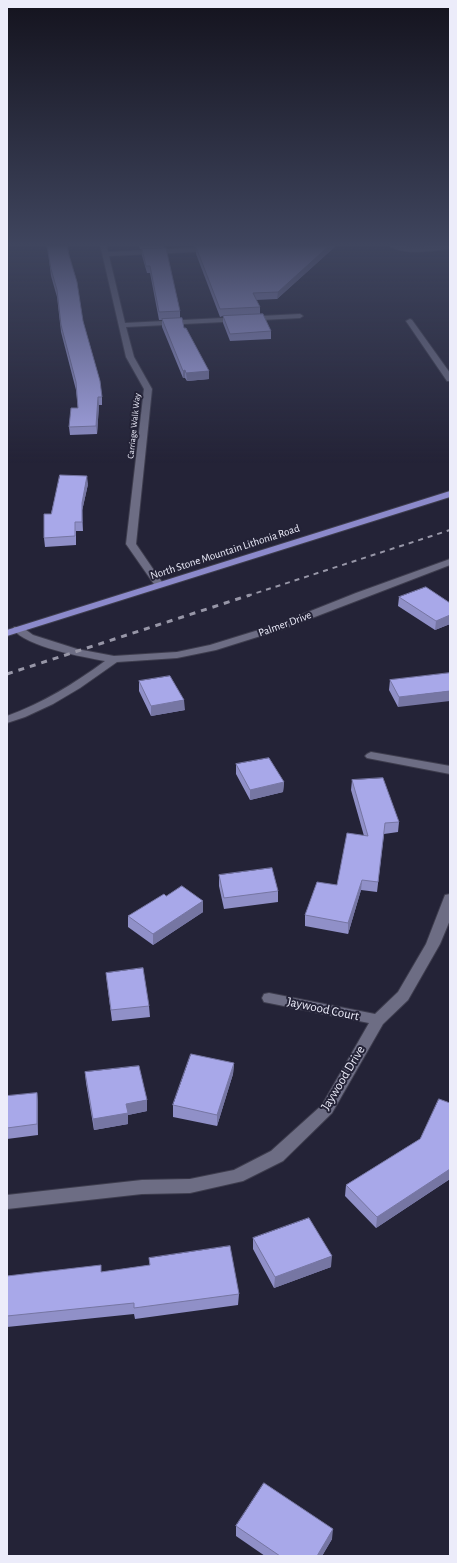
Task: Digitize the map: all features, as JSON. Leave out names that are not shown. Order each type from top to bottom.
[{"type":"main road","name":"North Stone Mountain Lithonia Road","points":[[7,633],[450,494]]},
{"type":"street","name":"Carriage Walk Way","points":[[121,317],[130,357],[148,389],[131,544],[159,585]]},
{"type":"street","points":[[123,325],[282,317]]},
{"type":"street","points":[[410,321],[450,379]]},
{"type":"street","name":"Palmer Drive","points":[[18,629],[29,637],[75,652],[114,659],[177,655],[212,648],[282,626],[360,595],[450,562]]},
{"type":"street","points":[[7,720],[23,714],[86,681],[114,659]]},
{"type":"street","points":[[371,756],[450,770]]},
{"type":"street","name":"Jaywood Drive","points":[[7,1202],[142,1187],[190,1186],[237,1176],[277,1156],[327,1109],[378,1020],[403,996],[433,944],[444,918],[450,898]]},
{"type":"street","name":"Jaywood Court","points":[[269,998],[378,1020]]},
{"type":"building","points":[[60,317],[82,317],[100,381],[102,397],[98,397],[96,426],[69,427],[71,408],[78,408],[76,382]]},
{"type":"building","points":[[223,317],[264,317],[271,331],[230,334]]},
{"type":"building","points":[[182,318],[184,328],[186,328],[209,371],[186,373],[185,370],[183,371],[162,319]]},
{"type":"building","points":[[60,475],[87,476],[82,503],[82,522],[75,522],[75,536],[44,538],[44,514],[51,514]]},
{"type":"building","points":[[426,587],[450,603],[450,615],[436,621],[399,597]]},
{"type":"building","points":[[450,673],[450,691],[399,697],[390,680]]},
{"type":"building","points":[[170,676],[184,700],[151,706],[139,681]]},
{"type":"building","points":[[269,758],[284,782],[250,790],[236,764]]},
{"type":"building","points":[[383,778],[399,822],[385,823],[378,882],[362,880],[348,923],[305,915],[317,882],[337,885],[347,833],[368,836],[352,780]]},
{"type":"building","points":[[272,868],[278,891],[224,898],[219,875]]},
{"type":"building","points":[[182,886],[203,901],[153,934],[128,916],[164,894],[166,896]]},
{"type":"building","points":[[143,968],[149,1006],[111,1010],[106,973]]},
{"type":"building","points":[[191,1054],[234,1063],[217,1115],[173,1105]]},
{"type":"building","points":[[139,1066],[147,1100],[126,1104],[128,1113],[93,1119],[85,1072]]},
{"type":"building","points":[[37,1093],[37,1124],[7,1128],[7,1096]]},
{"type":"building","points":[[439,1099],[450,1103],[450,1169],[377,1217],[346,1185],[420,1139]]},
{"type":"building","points":[[309,1218],[332,1256],[275,1277],[253,1238]]},
{"type":"building","points":[[230,1246],[239,1294],[134,1308],[134,1303],[7,1316],[7,1276],[101,1265],[101,1272],[150,1265],[149,1258]]},
{"type":"building","points":[[264,1483],[333,1529],[317,1556],[280,1556],[236,1526]]},
{"type":"railway","points":[[247,596],[450,530]]},
{"type":"railway","points":[[7,674],[250,595]]}]
